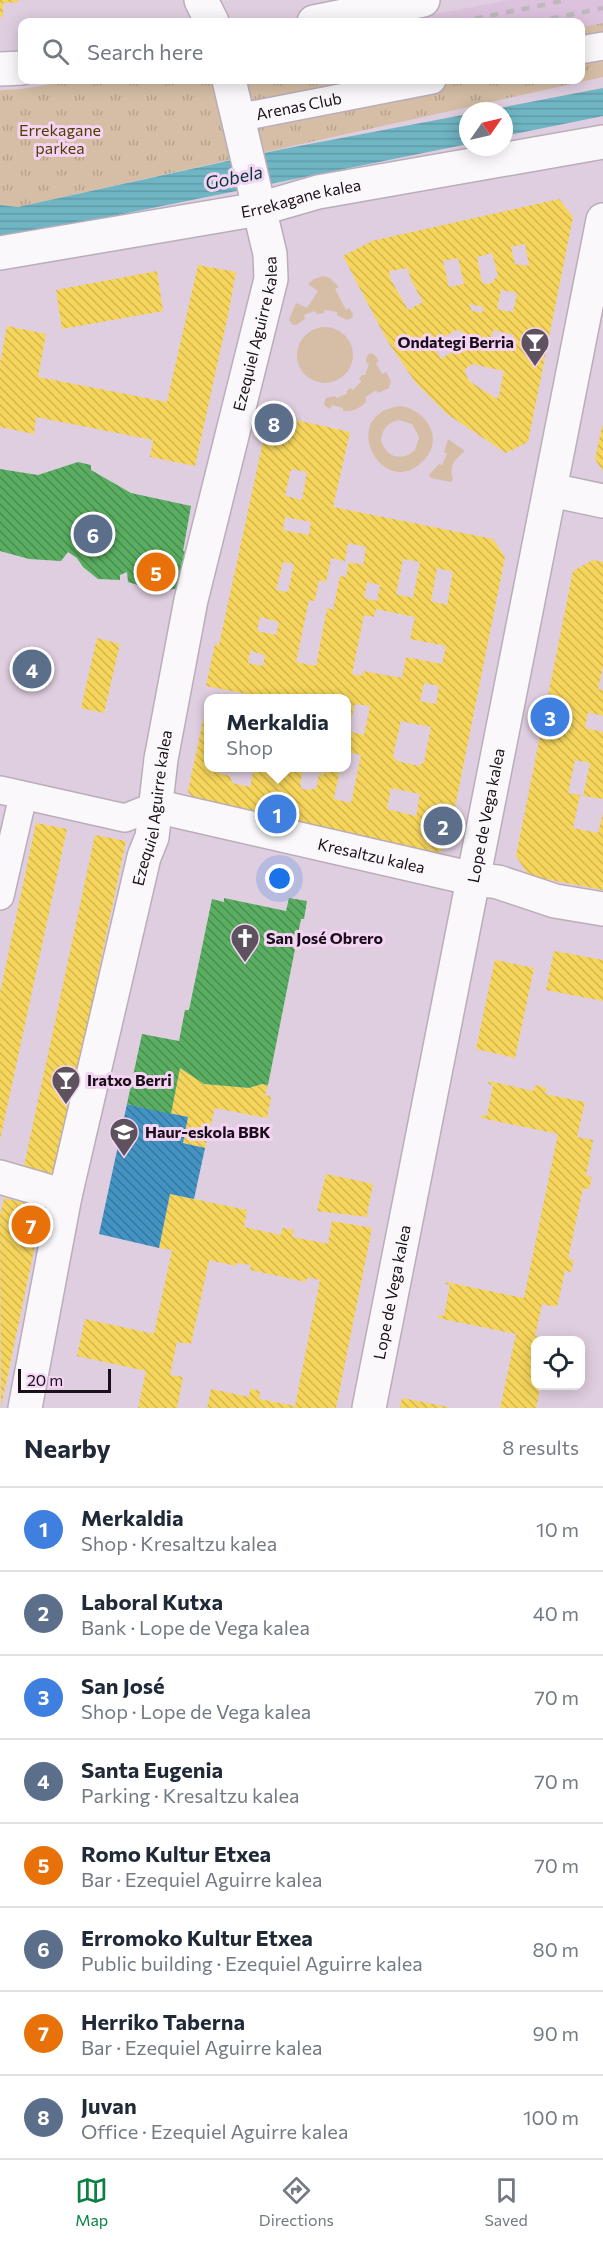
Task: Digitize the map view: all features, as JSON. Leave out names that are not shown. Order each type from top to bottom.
[{"type":"street","points":[[201,0],[210,18]]},
{"type":"street","points":[[334,18],[423,0]]},
{"type":"street","points":[[585,49],[603,46]]},
{"type":"street","points":[[0,69],[18,68]]},
{"type":"street","name":"Ezequiel Aguirre kalea","points":[[25,1408],[65,1196],[144,857],[152,837],[161,759],[193,594],[271,279],[270,254],[230,84]]},
{"type":"street","name":"Arenas Club","points":[[238,124],[414,84]]},
{"type":"street","name":"Errekagane kalea","points":[[0,253],[256,199],[318,192],[603,142]]},
{"type":"street","name":"Lope de Vega kalea","points":[[369,1408],[603,220]]},
{"type":"street","points":[[551,490],[603,501]]},
{"type":"street","points":[[0,896],[12,793],[125,818],[155,806]]},
{"type":"street","name":"Kresaltzu kalea","points":[[155,806],[474,879],[498,882],[555,901],[603,909]]},
{"type":"street","points":[[0,1177],[65,1196]]},
{"type":"shaded area","points":[[509,0],[603,0],[603,23],[585,26],[585,18],[415,18]]},
{"type":"green space","name":"Errekagane parkea","points":[[603,23],[603,77],[585,81],[585,26]]},
{"type":"green space","name":"Errekagane parkea","points":[[53,84],[572,84],[490,102],[459,102],[459,109],[18,207],[0,206],[0,90]]},
{"type":"green space","points":[[323,276],[330,278],[339,287],[335,289],[346,310],[349,308],[353,314],[352,318],[347,320],[337,315],[337,312],[325,310],[324,313],[317,314],[315,311],[304,315],[305,319],[296,325],[292,324],[289,320],[296,303],[307,308],[318,291],[308,284]]},
{"type":"green space","points":[[325,327],[336,329],[345,335],[351,344],[353,355],[351,366],[345,375],[336,381],[325,383],[314,381],[305,375],[299,366],[297,355],[299,344],[305,335],[314,329]]},
{"type":"green space","points":[[370,353],[374,354],[379,361],[376,363],[382,374],[386,372],[391,381],[389,388],[378,393],[376,390],[366,397],[364,404],[353,410],[343,411],[343,408],[332,405],[330,409],[325,406],[326,398],[335,396],[336,398],[347,394],[350,388],[353,390],[362,381],[359,379],[365,375],[369,364],[366,362],[367,356]]},
{"type":"green space","points":[[401,406],[418,413],[430,427],[433,443],[430,452],[424,460],[409,471],[394,471],[381,464],[372,452],[368,438],[371,424],[381,412]],"holes":[[[399,420],[412,424],[419,437],[415,450],[400,457],[387,451],[381,440],[384,429],[392,422]]]},
{"type":"green space","points":[[448,439],[465,451],[453,463],[451,482],[431,478],[429,475],[439,464],[442,465],[447,454],[444,452]]},
{"type":"water","points":[[603,88],[603,116],[513,134],[513,105]]},
{"type":"water","name":"Gobela","points":[[459,116],[459,146],[19,235],[0,236],[0,205],[18,207],[278,150]]},
{"type":"building: Homes","points":[[0,0],[18,0],[18,2],[3,3],[3,17],[0,17]]},
{"type":"building: Homes","points":[[559,199],[573,217],[528,442],[506,453],[447,414],[416,383],[388,342],[343,256],[372,241]],"holes":[[[525,244],[529,266],[515,264],[511,247]],[[492,253],[498,276],[490,284],[482,283],[477,257]],[[458,258],[464,284],[449,287],[443,261]],[[408,268],[411,280],[423,302],[408,310],[390,278],[389,271]],[[501,290],[517,293],[513,312],[497,309]],[[469,304],[484,307],[482,313],[472,311]],[[456,330],[462,331],[465,336],[458,348],[441,359],[432,344]],[[493,330],[514,335],[511,351],[489,346]],[[472,364],[504,371],[497,399],[469,381],[464,370]]]},
{"type":"building: Homes","points":[[198,265],[236,272],[195,466],[150,457],[153,440],[36,417],[34,434],[0,427],[0,364],[7,326],[46,334],[38,377],[167,402]]},
{"type":"building: Homes","points":[[157,271],[163,311],[62,329],[56,290]]},
{"type":"building: Homes","points":[[269,414],[350,432],[333,507],[493,539],[505,557],[447,847],[432,856],[201,810],[188,791],[204,716],[204,772],[219,772],[230,776],[232,783],[250,787],[253,772],[303,772],[300,784],[302,789],[311,790],[317,787],[319,773],[324,775],[325,772],[339,772],[334,799],[351,803],[361,755],[351,753],[351,732],[364,735],[370,706],[355,704],[351,719],[351,694],[247,694],[206,686],[215,644],[219,645]],"holes":[[[291,469],[307,472],[302,500],[285,496]],[[285,517],[311,522],[309,535],[283,530]],[[348,543],[366,547],[363,565],[349,562],[346,577],[340,576],[333,610],[327,608],[316,666],[296,662],[309,600],[315,601],[319,580],[326,582],[331,558],[345,561]],[[403,559],[420,562],[413,598],[396,594]],[[283,562],[294,564],[288,592],[276,590]],[[437,568],[453,572],[447,605],[431,601]],[[367,582],[380,585],[377,601],[364,598]],[[376,609],[415,617],[410,639],[446,646],[442,664],[406,657],[402,678],[363,671],[362,676],[352,674],[364,615],[374,617]],[[260,617],[279,622],[276,635],[257,631]],[[250,651],[265,655],[263,666],[248,663]],[[424,683],[439,686],[436,704],[420,701]],[[401,721],[431,727],[424,762],[419,766],[397,761],[393,755]],[[391,788],[420,794],[416,816],[387,809]]]},
{"type":"building: Homes","points":[[603,426],[603,471],[595,459]]},
{"type":"building: Homes","points":[[593,560],[603,562],[603,666],[598,689],[603,690],[603,716],[588,712],[585,728],[603,732],[603,799],[583,796],[590,763],[575,760],[568,793],[580,795],[573,828],[598,833],[603,813],[603,890],[529,876],[516,856],[573,571]]},
{"type":"building: Homes","points":[[97,638],[120,644],[104,713],[81,708]]},
{"type":"building: Homes","points":[[36,823],[67,829],[0,1140],[0,993]]},
{"type":"building: Homes","points":[[95,835],[126,841],[55,1177],[23,1171]]},
{"type":"building: Homes","points":[[554,951],[603,960],[603,1001],[546,990]]},
{"type":"building: Homes","points":[[495,960],[534,968],[515,1058],[476,1049]]},
{"type":"building: Homes","points":[[180,1068],[204,1084],[249,1088],[262,1084],[268,1085],[265,1095],[271,1097],[267,1118],[215,1108],[205,1148],[183,1143],[188,1117],[171,1114]]},
{"type":"building: Homes","points":[[489,1081],[533,1091],[535,1085],[547,1088],[545,1094],[585,1102],[577,1137],[593,1140],[586,1176],[592,1177],[589,1189],[583,1188],[568,1259],[574,1260],[571,1272],[565,1271],[557,1307],[542,1304],[535,1336],[531,1336],[531,1390],[540,1390],[536,1408],[500,1408],[516,1334],[438,1318],[439,1315],[444,1316],[450,1285],[445,1284],[446,1282],[524,1298],[558,1134],[481,1118],[482,1115],[487,1116],[493,1085],[488,1084]]},
{"type":"building: Homes","points":[[326,1174],[373,1184],[368,1217],[317,1211]]},
{"type":"building: Homes","points":[[170,1194],[247,1210],[244,1227],[281,1235],[282,1228],[294,1230],[292,1237],[328,1244],[332,1221],[372,1228],[336,1408],[207,1408],[211,1389],[249,1397],[250,1389],[260,1391],[259,1399],[295,1406],[320,1280],[307,1277],[306,1282],[250,1270],[251,1265],[236,1263],[236,1266],[209,1260],[191,1344],[177,1342],[170,1375],[183,1377],[177,1408],[138,1408],[146,1371],[77,1356],[85,1319],[154,1334],[172,1250],[159,1248]]},
{"type":"building: Homes","points":[[4,1198],[43,1207],[1,1407],[0,1216]]},
{"type":"building: Homes","points":[[402,1398],[448,1407],[448,1408],[400,1408]]},
{"type":"building: Schools","points":[[127,1104],[188,1117],[183,1143],[205,1148],[194,1199],[170,1194],[159,1248],[99,1234]]},
{"type":"building: Public","points":[[78,462],[91,465],[91,470],[131,493],[191,506],[183,551],[189,553],[178,588],[165,591],[128,582],[127,572],[120,575],[120,580],[98,579],[68,552],[61,561],[29,559],[0,551],[0,469],[38,475]]},
{"type":"building: Public","name":"San José Obrero","points":[[224,898],[286,911],[289,898],[307,901],[304,919],[301,919],[268,1085],[262,1084],[249,1088],[204,1084],[180,1068],[171,1114],[127,1104],[142,1034],[179,1041],[185,1010],[189,1010],[212,899],[224,902]]},
{"type":"railway","points":[[479,18],[567,0]]},
{"type":"railway","points":[[554,18],[603,8]]},
{"type":"place","name":"Ondategi Berria","points":[[535,368]]},
{"type":"place","name":"Juvan","points":[[274,423]]},
{"type":"place","name":"Erromoko Kultur Etxea","points":[[93,534]]},
{"type":"place","name":"Romo Kultur Etxea","points":[[156,572]]},
{"type":"place","name":"Santa Eugenia","points":[[32,669]]},
{"type":"place","name":"San José","points":[[550,717]]},
{"type":"place","name":"Merkaldia","points":[[277,814]]},
{"type":"place","name":"Laboral Kutxa","points":[[443,826]]},
{"type":"place","name":"San José Obrero","points":[[245,964]]},
{"type":"place","name":"Iratxo Berri","points":[[66,1106]]},
{"type":"place","name":"Haur-eskola BBK","points":[[124,1158]]},
{"type":"place","name":"Herriko Taberna","points":[[31,1225]]}]
